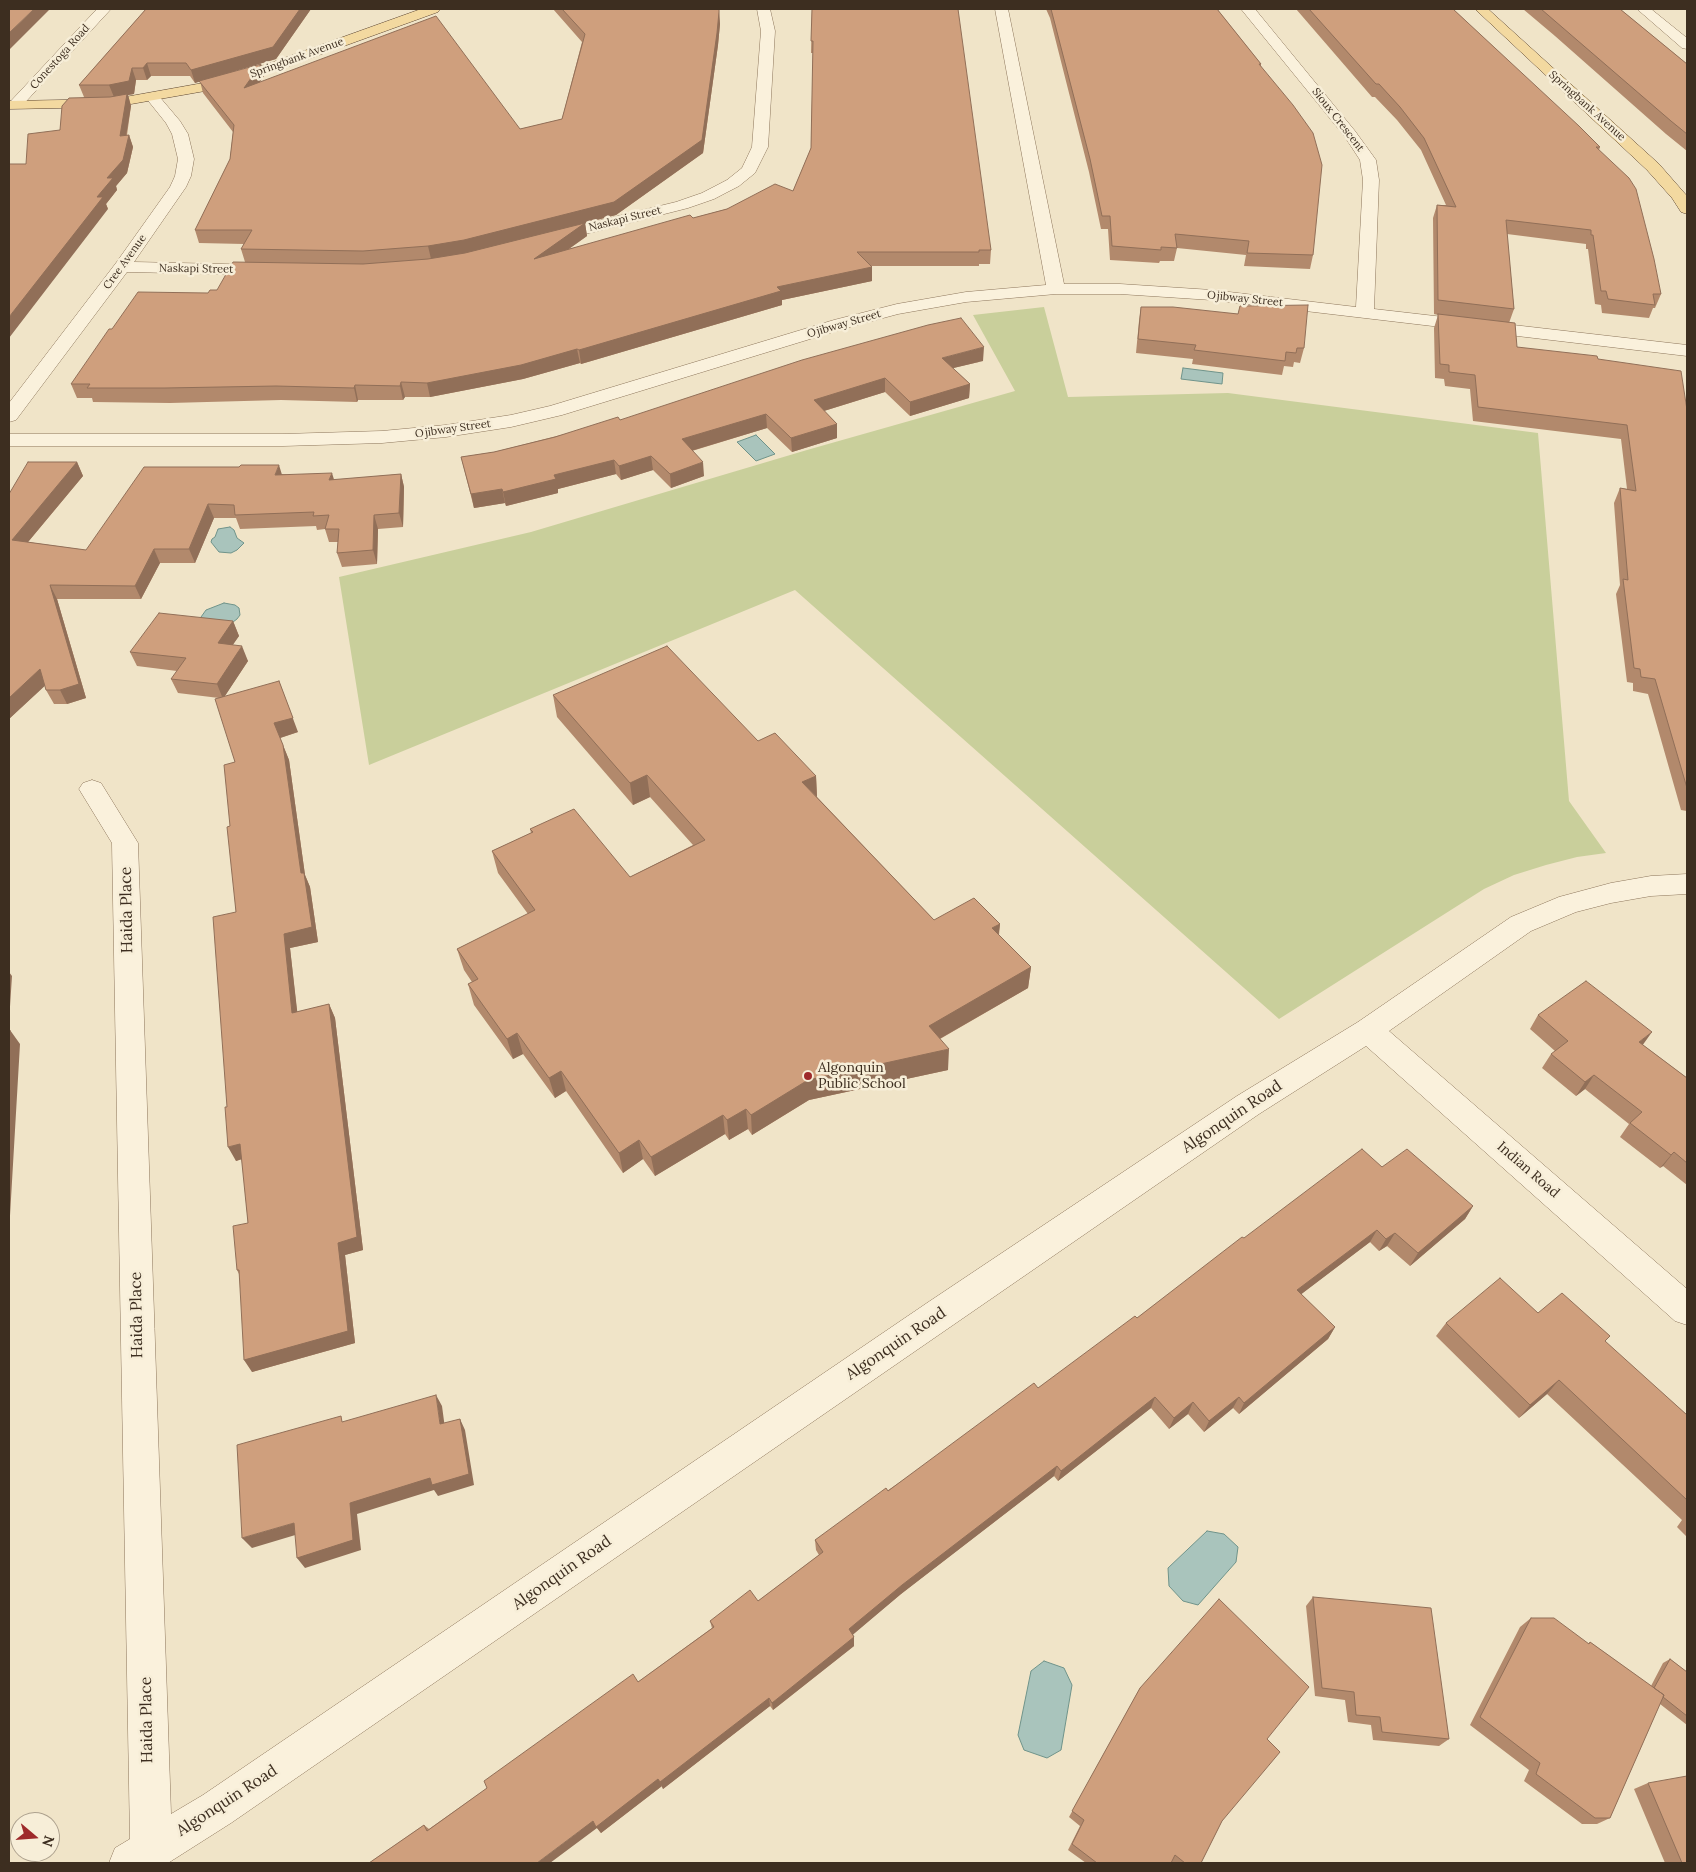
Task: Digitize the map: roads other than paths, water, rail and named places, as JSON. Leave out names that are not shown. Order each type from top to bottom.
[{"type":"main road","name":"Springbank Avenue","points":[[12,105],[95,104],[153,98],[205,88],[260,72],[433,9]]},
{"type":"main road","name":"Springbank Avenue","points":[[1481,9],[1653,167],[1679,196],[1687,209]]},
{"type":"street","name":"Conestoga Road","points":[[12,105],[104,9]]},
{"type":"street","name":"Naskapi Street","points":[[534,243],[708,196],[733,183],[749,170],[760,147],[768,31],[764,9]]},
{"type":"street","points":[[1001,9],[1056,289]]},
{"type":"street","name":"Sioux Crescent","points":[[1248,9],[1350,134],[1368,160],[1371,180],[1365,313]]},
{"type":"street","points":[[1643,9],[1687,45]]},
{"type":"street","name":"Cree Avenue","points":[[9,416],[122,267],[178,187],[184,173],[186,159],[180,134],[173,121],[153,98]]},
{"type":"street","name":"Naskapi Street","points":[[122,267],[282,271]]},
{"type":"street","name":"Ojibway Street","points":[[9,440],[282,440],[382,437],[446,431],[511,421],[554,411],[840,324],[897,309],[966,297],[1056,289],[1160,290],[1687,351]]},
{"type":"street","name":"Haida Place","points":[[92,789],[125,842],[141,1856]]},
{"type":"street","name":"Algonquin Road","points":[[141,1856],[217,1809],[1248,1105],[1368,1030],[1521,924],[1569,904],[1611,893],[1651,886],[1687,884]]},
{"type":"street","name":"Indian Road","points":[[1368,1030],[1687,1310]]},
{"type":"water","points":[[1183,368],[1223,373],[1222,384],[1181,379]]},
{"type":"water","points":[[756,435],[775,454],[756,461],[737,442]]},
{"type":"water","points":[[230,527],[234,530],[237,538],[244,543],[231,553],[219,552],[211,542],[212,539],[215,537],[218,529]]},
{"type":"water","points":[[224,603],[235,605],[239,608],[240,615],[237,619],[233,622],[202,621],[201,617],[206,610]]},
{"type":"water","points":[[1207,1531],[1224,1534],[1238,1547],[1236,1562],[1198,1605],[1183,1601],[1169,1586],[1168,1568]]},
{"type":"water","points":[[1044,1661],[1064,1668],[1072,1685],[1061,1750],[1047,1758],[1024,1750],[1018,1735],[1031,1671]]},
{"type":"place","name":"Algonquin Public School","points":[[808,1076]]}]
